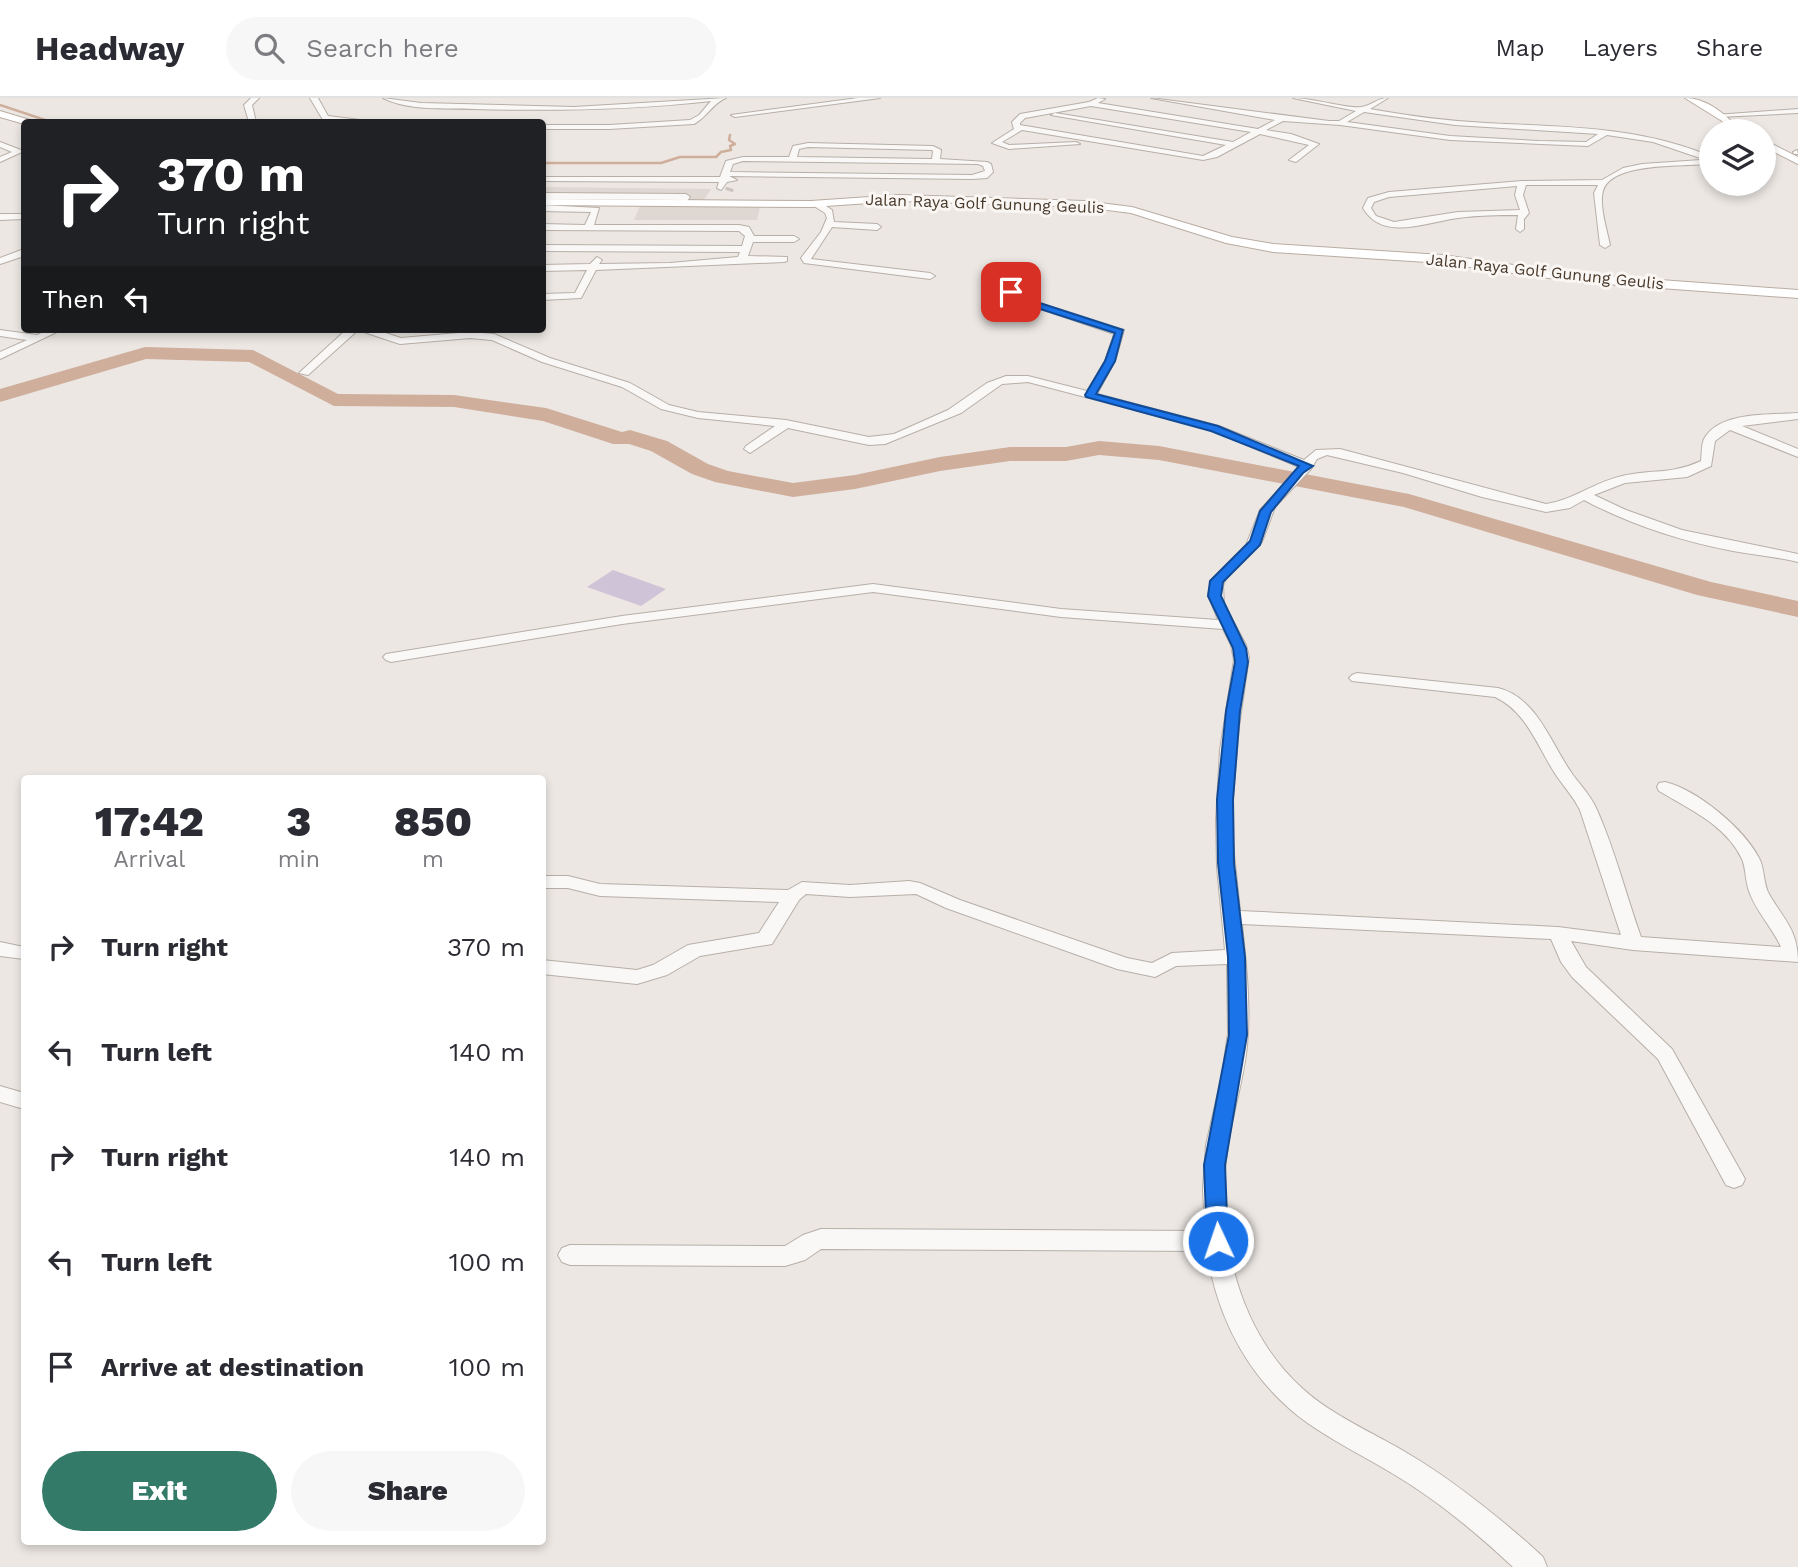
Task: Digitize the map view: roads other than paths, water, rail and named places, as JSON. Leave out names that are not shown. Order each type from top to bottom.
[{"type":"main road","points":[[1690,98],[1723,119]]},
{"type":"main road","points":[[0,114],[21,120]]},
{"type":"main road","points":[[1776,149],[1798,161]]},
{"type":"main road","name":"Jalan Raya Golf Gunung Geulis","points":[[546,199],[684,202],[726,187],[817,204],[899,198],[1104,206],[1149,215],[1230,240],[1273,248],[1441,258],[1578,278],[1798,294]]},
{"type":"street","points":[[252,119],[248,105],[255,98]]},
{"type":"street","points":[[314,98],[326,118],[338,119]]},
{"type":"street","points":[[387,98],[410,104],[507,111],[617,108],[722,98]]},
{"type":"street","points":[[507,111],[522,98]]},
{"type":"street","points":[[787,98],[799,108]]},
{"type":"street","points":[[735,115],[876,98]]},
{"type":"street","points":[[1091,104],[1102,98]]},
{"type":"street","points":[[1156,98],[1282,118],[1450,138],[1571,144],[1592,143],[1606,132]]},
{"type":"street","points":[[1297,98],[1451,123],[1606,132],[1670,145],[1699,156]]},
{"type":"street","points":[[1340,123],[1384,98]]},
{"type":"street","points":[[546,127],[609,127],[691,122],[702,117],[717,99]]},
{"type":"street","points":[[1019,127],[1016,122],[1018,119],[1039,112],[1091,104],[1313,141],[1315,144],[1293,160]]},
{"type":"street","points":[[1719,115],[1798,111]]},
{"type":"street","points":[[1039,112],[1231,144]]},
{"type":"street","points":[[1107,143],[997,145],[1019,127],[1203,158],[1282,118]]},
{"type":"street","points":[[0,145],[18,152],[0,160]]},
{"type":"street","points":[[792,159],[796,148],[808,145],[933,148],[937,150],[936,161]]},
{"type":"street","points":[[546,179],[726,187],[979,177],[989,172],[987,164],[983,163],[743,159],[729,163],[726,187]]},
{"type":"street","points":[[1605,245],[1598,193],[1612,174],[1633,168],[1699,162]]},
{"type":"street","points":[[1525,213],[1453,215],[1401,225],[1374,218],[1367,208],[1371,200],[1389,195],[1522,183],[1604,182]]},
{"type":"street","points":[[1522,183],[1519,195],[1525,213]]},
{"type":"street","points":[[582,199],[686,197],[684,202]]},
{"type":"street","points":[[546,297],[578,296],[604,248],[624,202]]},
{"type":"street","points":[[817,204],[829,212],[829,225],[806,258],[807,261],[930,276]]},
{"type":"street","points":[[546,208],[596,210],[588,227]]},
{"type":"street","points":[[8,209],[21,209]]},
{"type":"street","points":[[1520,229],[1520,219],[1525,213]]},
{"type":"street","points":[[0,216],[21,217]]},
{"type":"street","points":[[829,225],[877,227]]},
{"type":"street","points":[[546,227],[738,228],[749,232],[750,239],[744,254]]},
{"type":"street","points":[[750,239],[794,239]]},
{"type":"street","points":[[546,248],[744,254],[784,259]]},
{"type":"street","points":[[0,261],[21,254]]},
{"type":"street","points":[[546,268],[670,267],[744,254]]},
{"type":"street","points":[[1004,279],[1012,288],[1011,296],[1015,298],[1120,332],[1110,361],[1090,395]]},
{"type":"street","points":[[2,333],[39,338]]},
{"type":"street","points":[[0,355],[50,333]]},
{"type":"street","points":[[304,373],[349,333]]},
{"type":"street","points":[[375,333],[400,341],[463,335],[494,337],[546,360],[626,385],[665,407],[698,415],[786,424],[881,442],[902,437],[925,423],[959,410],[989,385],[1001,380],[1015,378],[1042,382],[1215,428],[1297,475]]},
{"type":"street","points":[[1533,1567],[1499,1535],[1423,1477],[1329,1425],[1287,1392],[1264,1366],[1237,1319],[1225,1285],[1218,1241],[1214,1165],[1238,1035],[1236,957],[1226,863],[1225,800],[1233,711],[1242,662],[1240,648],[1215,596],[1216,581],[1255,542],[1265,511],[1312,456],[1330,452],[1407,470],[1534,506],[1556,508],[1600,487],[1625,479],[1695,471],[1707,463],[1709,442],[1714,433],[1729,425],[1798,416]]},
{"type":"street","points":[[750,449],[786,424]]},
{"type":"street","points":[[1729,425],[1798,453]]},
{"type":"street","points":[[1586,496],[1629,516],[1708,541],[1798,558]]},
{"type":"street","points":[[391,657],[622,620],[866,588],[1061,613],[1228,625]]},
{"type":"street","points":[[1357,678],[1498,693],[1514,700],[1548,744],[1565,776],[1577,787],[1589,810],[1633,943]]},
{"type":"street","points":[[1665,787],[1717,818],[1741,843],[1752,861],[1758,892],[1796,955]]},
{"type":"street","points":[[546,882],[568,882],[600,890],[792,896],[808,888],[850,891],[920,888],[953,904],[1124,964],[1155,970],[1172,960],[1236,957]]},
{"type":"street","points":[[546,968],[618,977],[648,975],[695,950],[765,939],[792,896]]},
{"type":"street","points":[[1231,916],[1558,933],[1633,943],[1796,955]]},
{"type":"street","points":[[1558,933],[1571,962],[1579,972],[1665,1054],[1734,1179]]},
{"type":"street","points":[[0,949],[21,952]]},
{"type":"street","points":[[0,1094],[21,1100]]},
{"type":"street","points":[[570,1255],[790,1256],[801,1252],[811,1241],[821,1239],[1218,1241]]},
{"type":"waterway","points":[[0,105],[42,119]]},
{"type":"waterway","points":[[546,163],[661,163],[680,157],[716,157],[721,152],[731,150],[730,146],[735,144],[729,140],[730,135]]},
{"type":"waterway","points":[[0,396],[145,353],[253,356],[334,400],[454,401],[546,415],[621,439],[630,437],[659,446],[700,469],[723,477],[793,490],[855,482],[940,464],[1010,454],[1066,454],[1099,448],[1159,453],[1409,501],[1706,589],[1798,609]]}]
